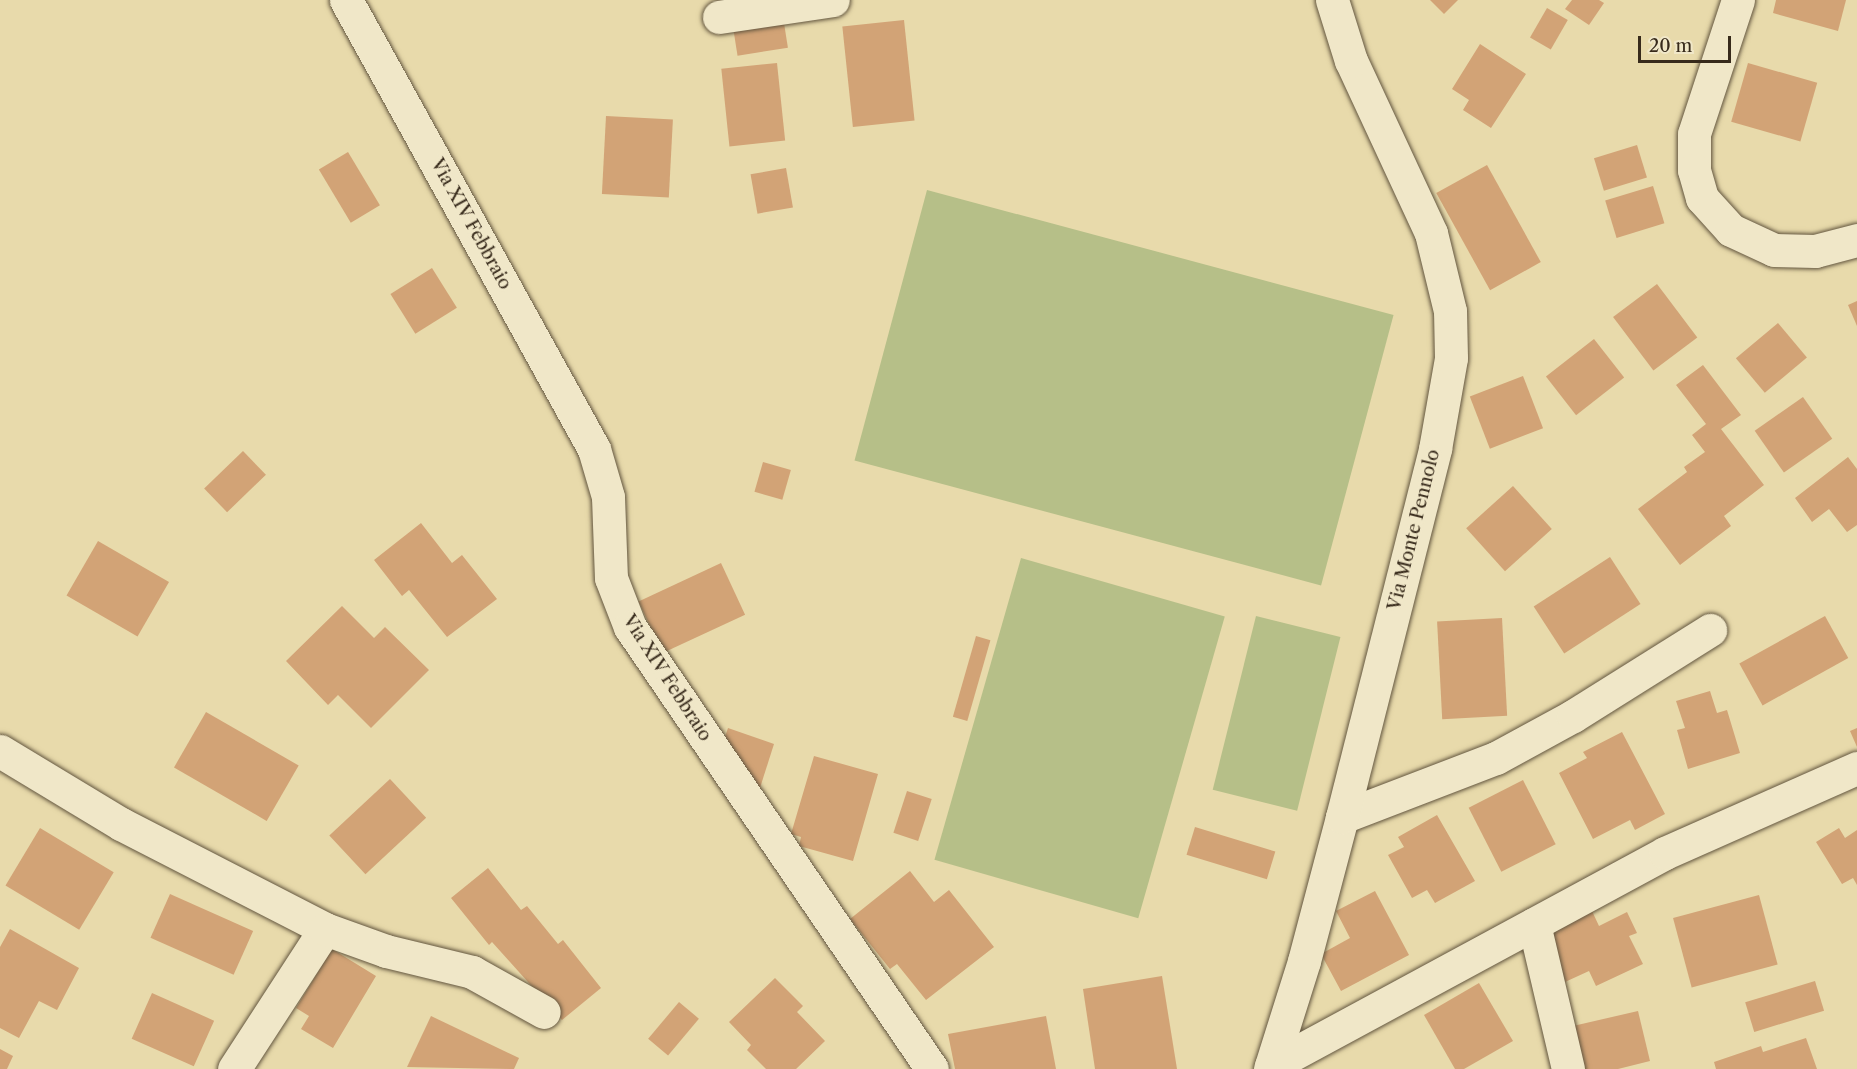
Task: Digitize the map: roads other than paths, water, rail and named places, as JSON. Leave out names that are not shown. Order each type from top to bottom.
[{"type":"street","name":"Via XIV Febbraio","points":[[346,0],[594,449],[608,496],[611,578],[630,627],[932,1069]]},
{"type":"street","points":[[719,17],[833,0]]},
{"type":"street","name":"Via Monte Pennolo","points":[[1271,1067],[1342,817],[1435,449],[1446,395],[1452,335],[1448,295],[1431,233],[1351,61],[1332,0]]},
{"type":"street","points":[[1738,0],[1694,134],[1694,170],[1702,198],[1710,211],[1731,230],[1774,250],[1802,253],[1857,240]]},
{"type":"street","points":[[1342,817],[1496,758],[1573,716],[1710,630]]},
{"type":"street","points":[[0,751],[111,818],[325,929],[386,951],[472,972],[544,1012]]},
{"type":"street","points":[[1271,1067],[1710,831],[1857,768]]},
{"type":"street","points":[[1534,924],[1568,1069]]},
{"type":"street","points":[[234,1069],[325,929]]}]
